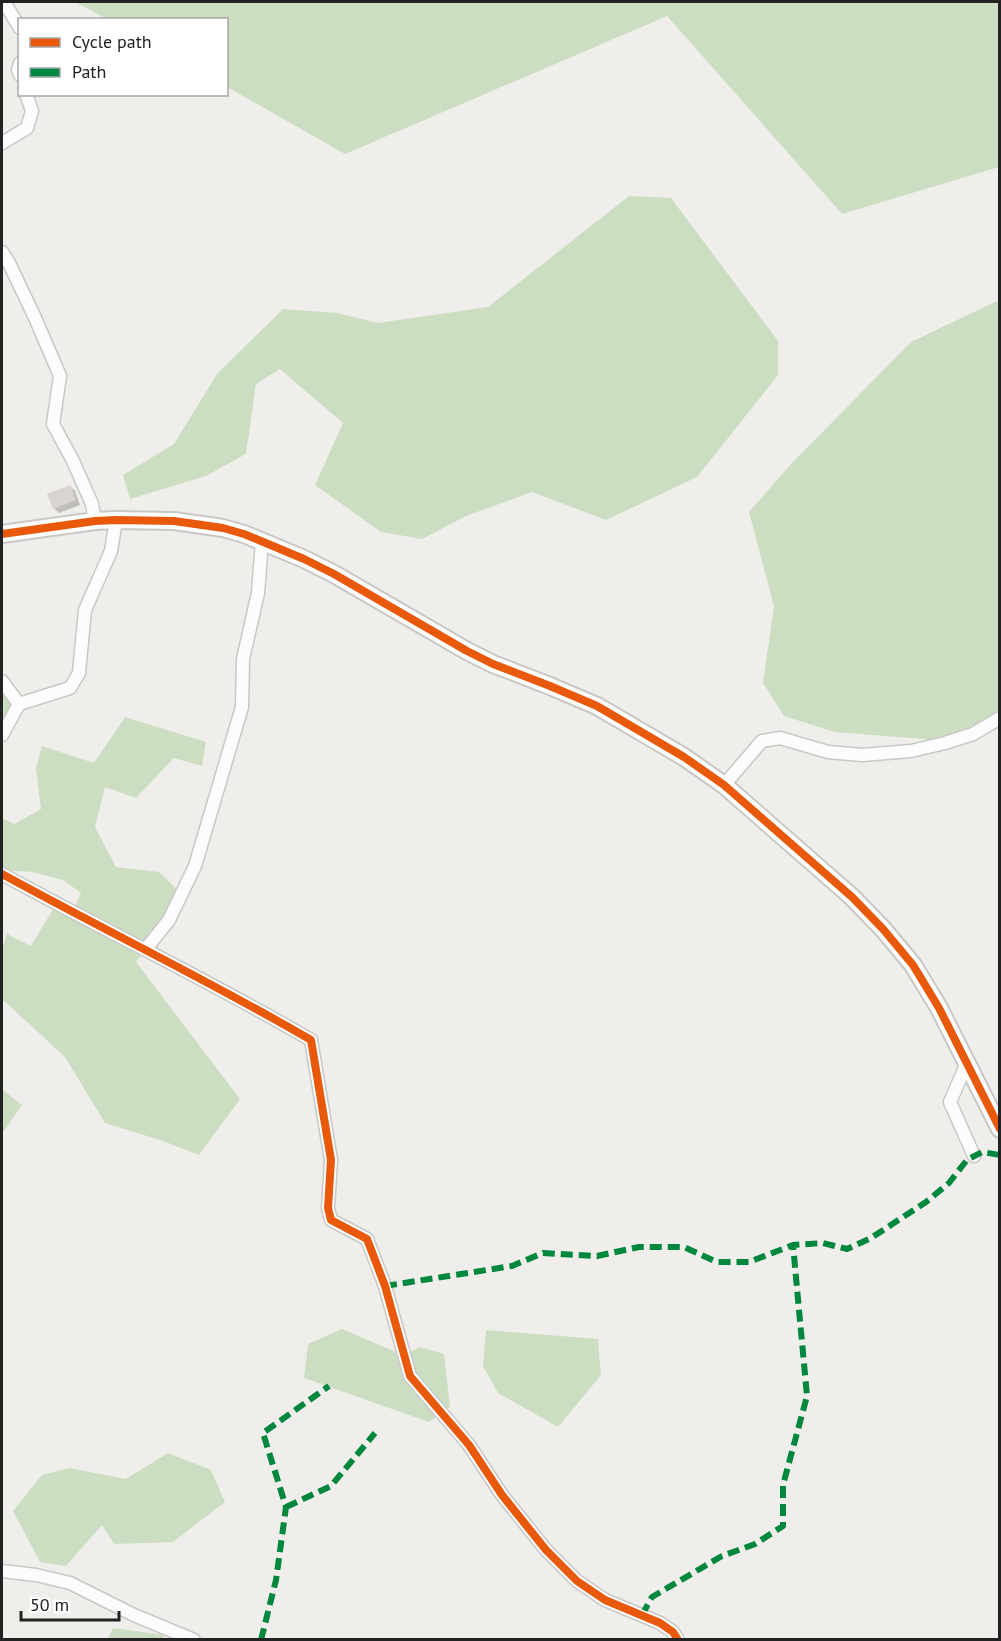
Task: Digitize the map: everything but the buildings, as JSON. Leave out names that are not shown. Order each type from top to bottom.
[{"type":"street","points":[[4,2],[18,25]]},
{"type":"street","points":[[2,143],[27,128],[32,111],[27,96]]},
{"type":"street","points":[[2,252],[36,320],[60,376],[53,424],[88,494],[95,521]]},
{"type":"street","points":[[2,735],[19,704],[70,688],[79,673],[85,610],[111,551],[116,520]]},
{"type":"street","points":[[2,534],[116,520],[174,521],[207,525],[244,534],[334,574],[493,664],[597,706],[684,757],[724,785],[852,897],[884,929],[913,965],[939,1008],[999,1129]]},
{"type":"street","points":[[145,950],[169,920],[195,866],[242,706],[243,659],[258,593],[262,541]]},
{"type":"street","points":[[2,681],[19,704]]},
{"type":"street","points":[[724,785],[762,741],[780,738],[828,752],[862,755],[910,750],[945,743],[973,734],[999,717]]},
{"type":"street","points":[[2,875],[251,1005],[311,1040],[331,1160],[328,1208],[331,1220],[367,1239],[385,1286],[410,1376],[469,1445],[502,1495],[546,1550],[569,1574],[605,1600],[660,1623],[673,1632],[678,1640]]},
{"type":"street","points":[[967,1063],[950,1102],[974,1156]]},
{"type":"street","points":[[2,1571],[70,1582],[134,1615],[194,1640]]},
{"type":"green space","points":[[75,2],[999,2],[999,167],[842,214],[667,16],[345,154],[228,88],[228,18],[105,18]]},
{"type":"green space","points":[[629,196],[671,198],[778,341],[778,375],[697,477],[606,520],[532,492],[466,516],[422,539],[381,532],[315,485],[343,423],[280,369],[256,384],[246,454],[206,476],[130,499],[123,475],[174,444],[217,374],[283,309],[337,313],[378,323],[488,307]]},
{"type":"green space","points":[[999,300],[999,716],[935,740],[835,732],[784,716],[763,683],[774,606],[749,512],[791,464],[911,342]]},
{"type":"green space","points":[[2,688],[17,700],[2,730]]},
{"type":"green space","points":[[125,717],[206,742],[202,766],[174,758],[136,798],[105,787],[95,827],[116,867],[159,872],[183,895],[169,920],[136,962],[240,1099],[199,1155],[105,1123],[65,1057],[2,999],[2,949],[7,934],[31,946],[58,901],[75,907],[81,893],[63,880],[32,872],[2,870],[2,818],[14,824],[41,809],[36,768],[42,746],[94,763]]},
{"type":"green space","points":[[2,1089],[22,1105],[2,1134]]},
{"type":"green space","points":[[342,1329],[403,1355],[420,1347],[444,1354],[450,1407],[429,1422],[304,1378],[308,1344]]},
{"type":"green space","points":[[486,1330],[598,1339],[601,1375],[558,1427],[498,1393],[483,1366]]},
{"type":"green space","points":[[168,1453],[211,1470],[225,1502],[173,1542],[114,1544],[102,1525],[66,1566],[40,1562],[13,1511],[42,1475],[69,1468],[126,1479]]},
{"type":"green space","points":[[113,1628],[164,1635],[163,1639],[108,1639]]},
{"type":"marked path","points":[[385,1286],[512,1266],[543,1253],[597,1256],[639,1247],[684,1247],[717,1262],[749,1262],[793,1245],[823,1243],[847,1249],[871,1238],[926,1202],[949,1183],[967,1160],[982,1152],[1000,1155]]},
{"type":"marked path","points":[[642,1615],[652,1597],[722,1556],[755,1544],[783,1526],[783,1485],[807,1396],[793,1245]]},
{"type":"marked path","points":[[261,1640],[276,1580],[286,1507],[263,1433],[329,1386]]},
{"type":"marked path","points":[[286,1507],[331,1486],[375,1433]]},
{"type":"cycle path","points":[[2,534],[116,520],[174,521],[223,528],[244,534],[334,574],[493,664],[597,706],[684,757],[724,785],[852,897],[883,929],[913,965],[939,1008],[1000,1129]]},
{"type":"cycle path","points":[[2,874],[311,1040],[331,1160],[328,1208],[331,1220],[367,1239],[385,1286],[410,1376],[469,1445],[502,1495],[546,1550],[577,1581],[605,1600],[660,1623],[673,1632],[678,1640]]}]
